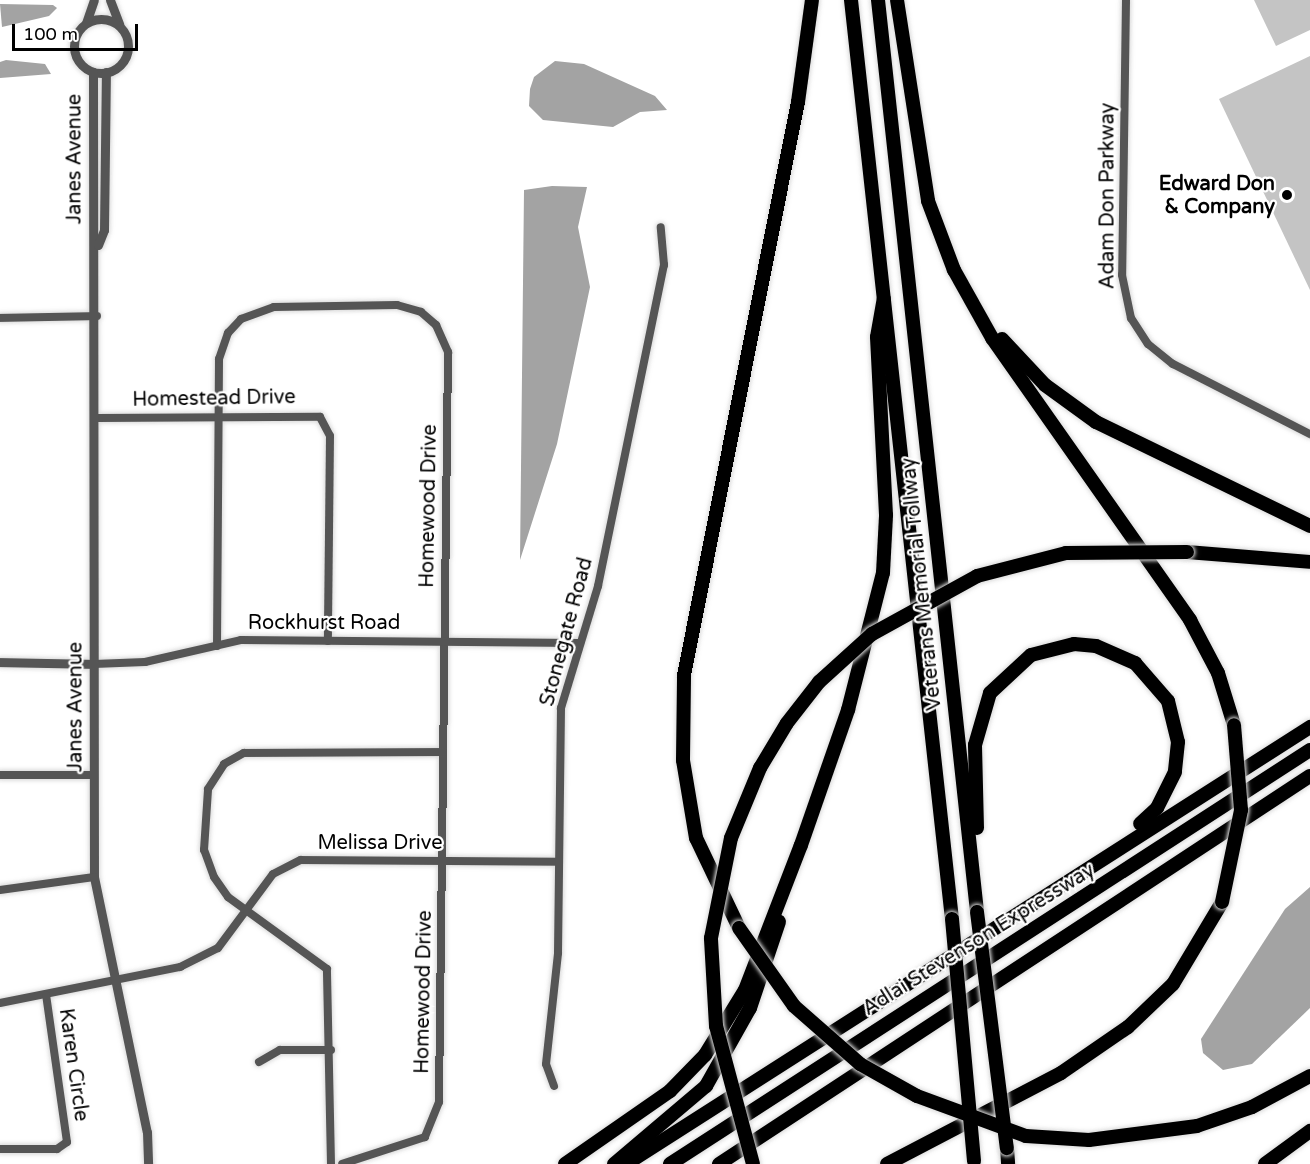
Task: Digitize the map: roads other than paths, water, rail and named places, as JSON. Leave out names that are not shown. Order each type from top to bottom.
[{"type":"highway","points":[[812,0],[798,102],[684,675],[683,760],[696,838],[739,928],[794,1006],[860,1064],[916,1096],[1026,1137],[1089,1140],[1197,1126],[1252,1107],[1310,1076]]},
{"type":"highway","name":"Veterans Memorial Tollway","points":[[851,0],[952,919],[974,1163]]},
{"type":"highway","name":"Veterans Memorial Tollway","points":[[878,0],[976,906],[1008,1164]]},
{"type":"highway","points":[[887,1164],[1061,1073],[1128,1027],[1173,984],[1222,902],[1241,810],[1234,725],[1218,673],[1190,620],[998,347],[964,290],[928,201],[897,0]]},
{"type":"highway","points":[[964,290],[1024,364],[1080,411],[1310,526]]},
{"type":"highway","points":[[565,1164],[670,1091],[705,1055],[745,990],[801,845],[848,710],[883,573],[886,515],[877,337],[884,299]]},
{"type":"highway","points":[[753,1164],[716,1026],[711,938],[731,838],[757,774],[786,723],[819,682],[872,634],[977,576],[1066,554],[1187,552],[1310,562]]},
{"type":"highway","points":[[976,906],[974,757],[984,705],[1005,674],[1031,655],[1066,645],[1096,646],[1135,663],[1161,690],[1176,728],[1175,772],[1169,789],[1142,822],[1036,899]]},
{"type":"highway","points":[[626,1164],[1036,899],[1310,726]]},
{"type":"highway","name":"Adlai Stevenson Expressway","points":[[670,1164],[1310,750]]},
{"type":"highway","points":[[718,1164],[1310,776]]},
{"type":"highway","points":[[614,1164],[685,1108],[729,1053],[773,945],[801,845]]},
{"type":"highway","points":[[1265,1164],[1310,1131]]},
{"type":"street","name":"Janes Avenue","points":[[94,0],[86,23],[75,36],[74,53],[93,72],[106,72],[127,53],[110,0]]},
{"type":"street","name":"Adam Don Parkway","points":[[1126,0],[1122,274],[1131,318],[1148,344],[1173,364],[1310,434]]},
{"type":"street","points":[[86,23],[103,19],[120,26]]},
{"type":"street","name":"Janes Avenue","points":[[93,72],[92,231],[98,245]]},
{"type":"street","name":"Janes Avenue","points":[[106,72],[105,221],[98,245],[94,877],[147,1132],[148,1164]]},
{"type":"street","name":"Stonegate Road","points":[[554,1086],[546,1064],[558,953],[556,862],[561,708],[598,585],[664,266],[661,227]]},
{"type":"street","name":"Homewood Drive","points":[[217,646],[219,359],[225,342],[241,319],[256,311],[397,305],[421,312],[436,325],[448,352],[443,752],[444,859],[436,1115],[424,1137],[410,1145],[342,1164]]},
{"type":"street","points":[[0,318],[97,316]]},
{"type":"street","name":"Homestead Drive","points":[[97,418],[309,413],[328,428],[328,641]]},
{"type":"street","name":"Rockhurst Road","points":[[0,662],[94,664],[145,662],[241,640],[579,643]]},
{"type":"street","points":[[331,1164],[331,1050],[327,969],[228,897],[204,850],[208,789],[224,764],[267,751],[443,752]]},
{"type":"street","points":[[0,775],[93,775]]},
{"type":"street","name":"Melissa Drive","points":[[0,1003],[180,967],[218,948],[273,874],[301,860],[444,859],[556,862]]},
{"type":"street","points":[[0,890],[94,877]]},
{"type":"street","name":"Karen Circle","points":[[0,1149],[57,1149],[67,1142],[46,995]]},
{"type":"street","points":[[260,1062],[280,1050],[331,1050]]},
{"type":"place","name":"Edward Don & Company","points":[[1287,195]]}]
